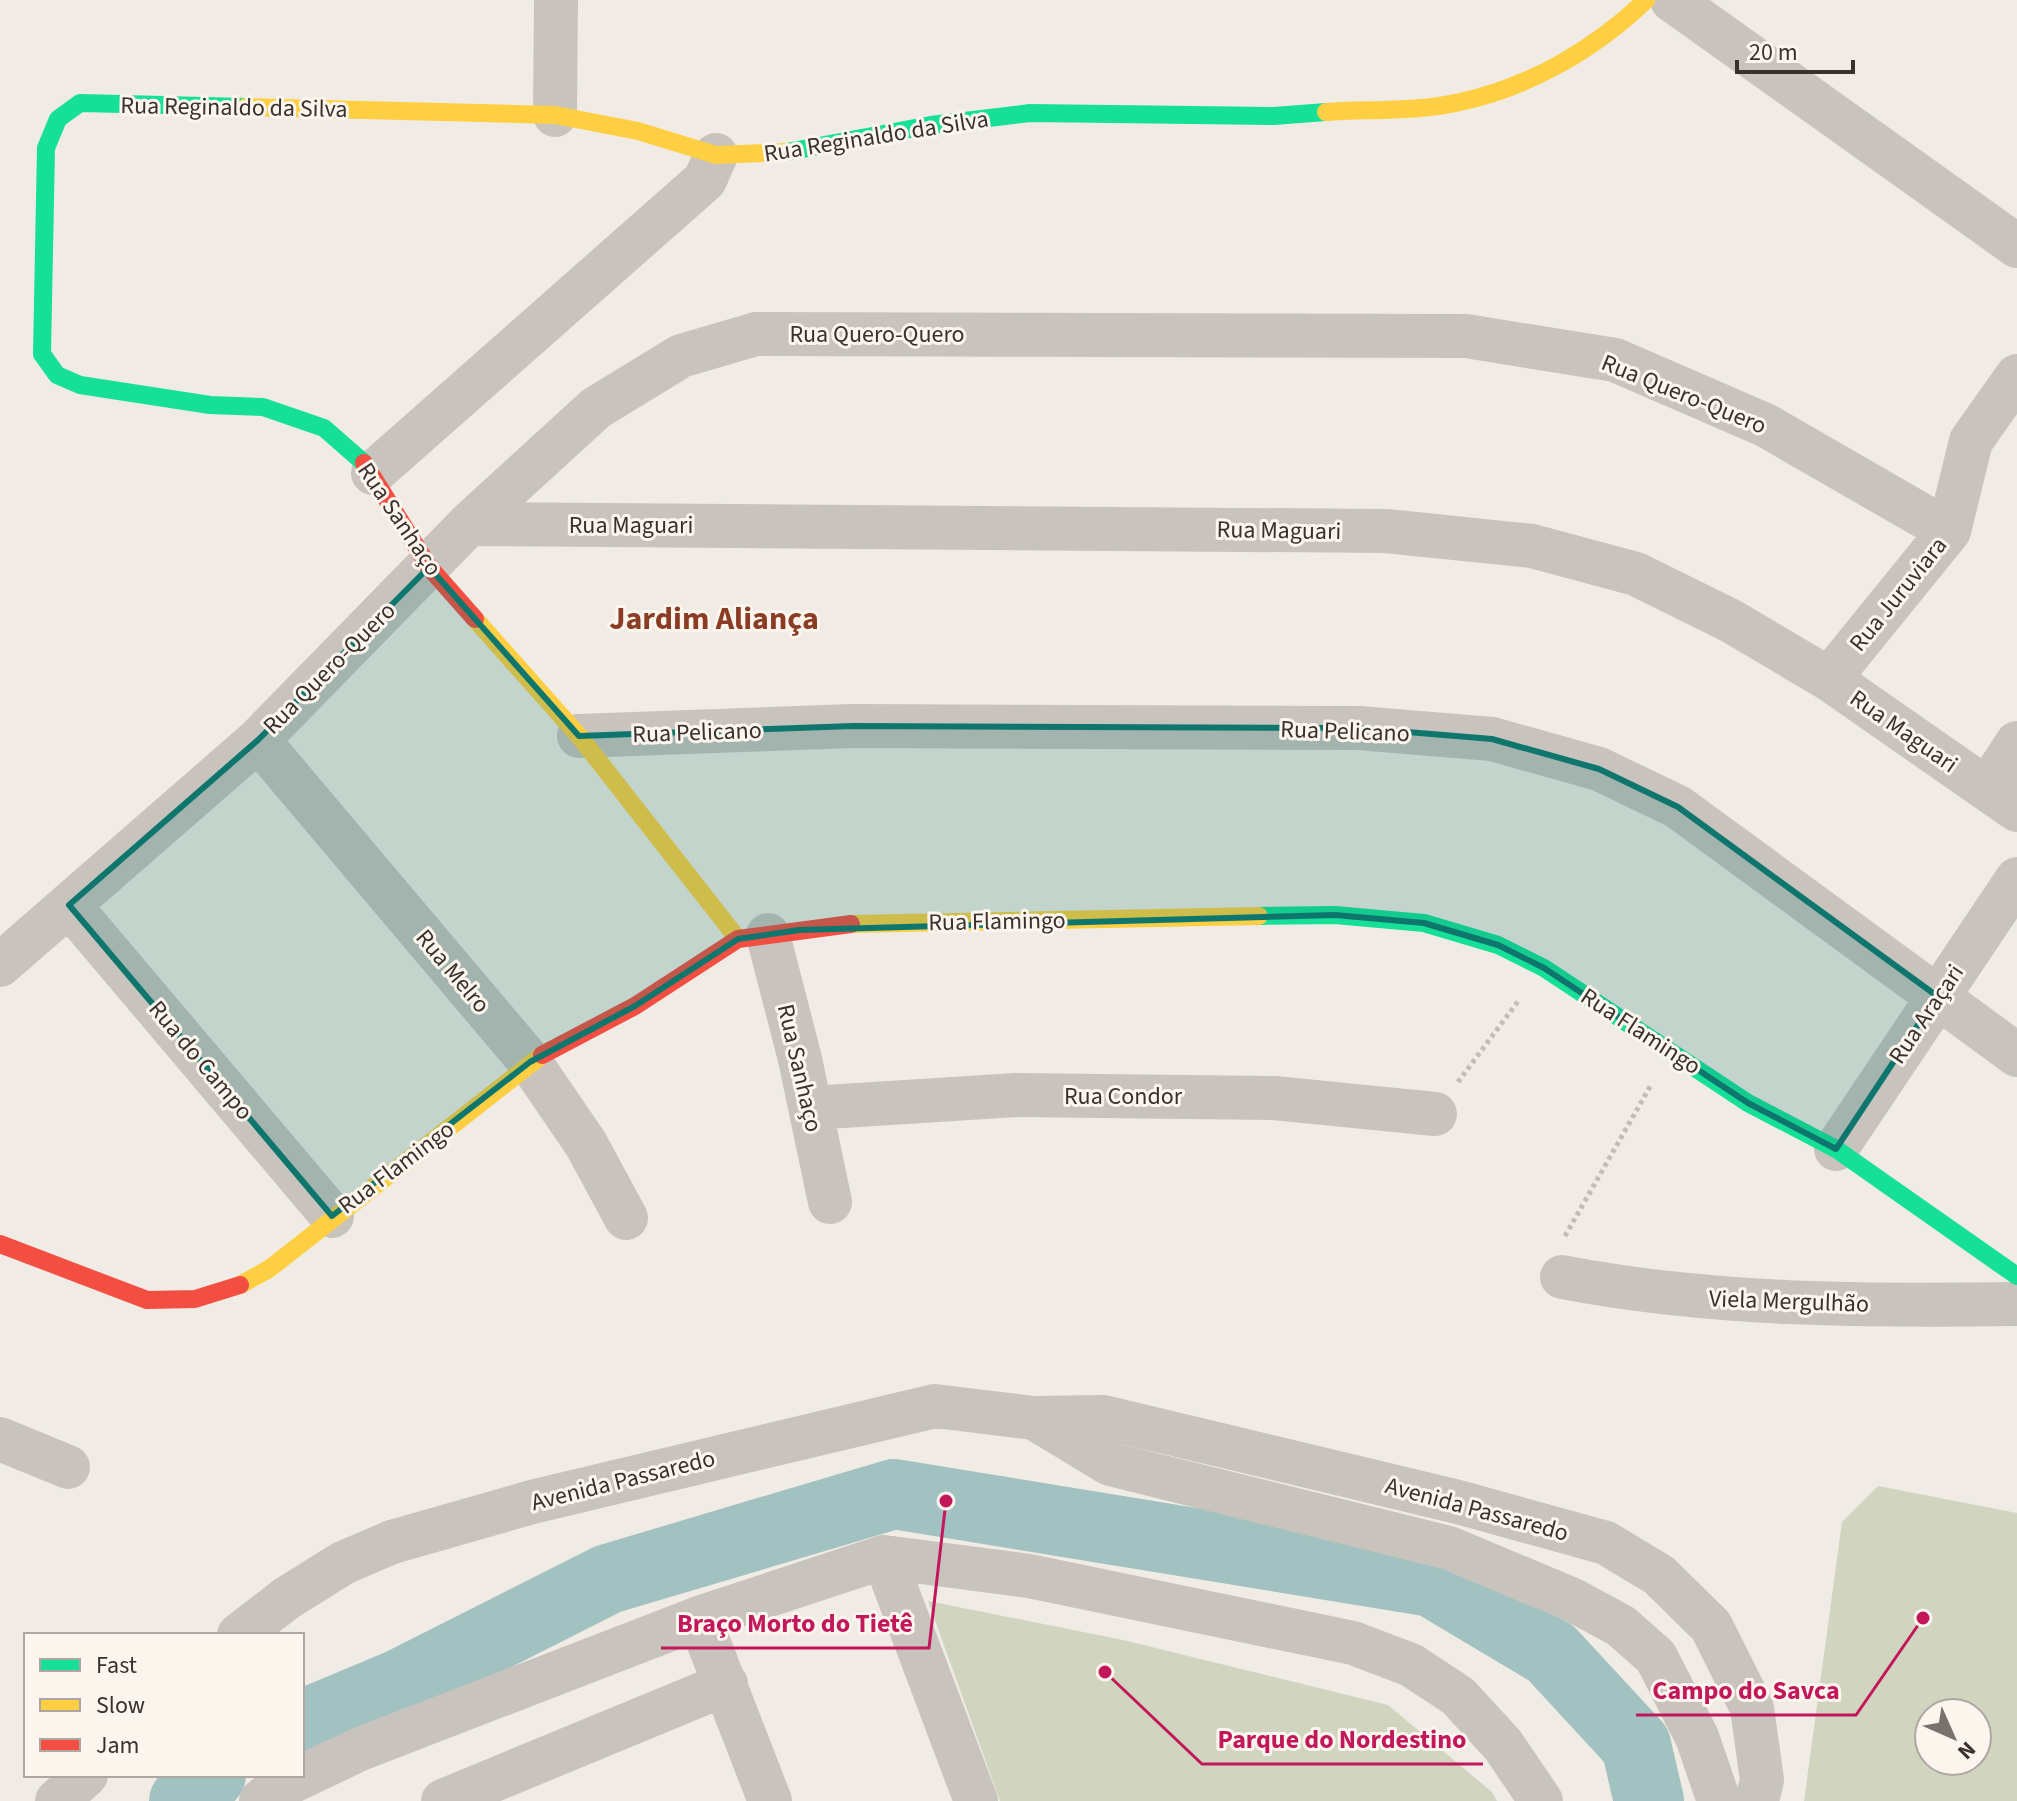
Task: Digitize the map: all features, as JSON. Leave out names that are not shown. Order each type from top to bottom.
[{"type":"street","points":[[555,115],[556,0]]},
{"type":"street","name":"Rua Reginaldo da Silva","points":[[80,103],[555,115],[638,131],[716,155],[752,156],[817,149],[931,125],[1030,113],[1274,116],[1458,103],[1515,87],[1570,58],[1618,27],[1646,0]]},
{"type":"street","points":[[1672,0],[2017,246]]},
{"type":"street","name":"Rua Sanhaço","points":[[80,103],[58,119],[46,148],[42,354],[57,375],[80,385],[210,405],[263,407],[324,428],[357,454],[373,473],[429,567],[753,937],[811,1108],[830,1202]]},
{"type":"street","points":[[373,473],[705,180],[716,155]]},
{"type":"street","name":"Rua Quero-Quero","points":[[0,965],[258,740],[469,524],[596,408],[681,356],[756,334],[1466,336],[1615,360],[1765,425],[1949,531]]},
{"type":"street","name":"Rua Juruviara","points":[[1829,679],[1949,531],[1971,441],[2017,376]]},
{"type":"street","name":"Rua Maguari","points":[[469,524],[1386,531],[1532,546],[1636,574],[1731,621],[1829,679],[2002,800]]},
{"type":"street","name":"Rua Pelicano","points":[[579,736],[885,726],[1359,728],[1492,739],[1599,769],[1678,807],[2017,1055]]},
{"type":"street","name":"Rua Melro","points":[[258,740],[530,1062],[586,1144],[626,1218]]},
{"type":"street","points":[[2002,800],[2017,743]]},
{"type":"street","name":"Rua Araçari","points":[[1836,1149],[2017,879]]},
{"type":"street","name":"Rua do Campo","points":[[69,905],[332,1216]]},
{"type":"street","name":"Rua Flamingo","points":[[0,1244],[116,1289],[172,1304],[242,1285],[269,1269],[530,1062],[635,1006],[753,937],[846,924],[1335,915],[1424,923],[1498,945],[1544,968],[1748,1103],[1836,1149],[2017,1276]]},
{"type":"street","name":"Rua Condor","points":[[811,1108],[1016,1095],[1274,1098],[1435,1114]]},
{"type":"street","name":"Viela Mergulhão","points":[[1562,1277],[1639,1292],[1732,1301],[2017,1304]]},
{"type":"street","name":"Avenida Passaredo","points":[[242,1633],[287,1598],[343,1563],[392,1542],[532,1502],[935,1406],[1034,1418],[1103,1417],[1130,1421],[1606,1543],[1659,1575],[1711,1626],[1752,1708],[1762,1780],[1757,1801]]},
{"type":"street","name":"Avenida Passaredo","points":[[1034,1418],[1110,1464],[1449,1548],[1573,1600],[1621,1626],[1656,1657],[1697,1737],[1719,1801]]},
{"type":"street","points":[[0,1439],[68,1467]]},
{"type":"street","points":[[884,1557],[976,1801]]},
{"type":"street","points":[[304,1776],[360,1749],[699,1618],[884,1557],[1029,1576],[1353,1643],[1411,1665],[1458,1696],[1503,1745],[1541,1801]]},
{"type":"street","points":[[699,1618],[770,1801]]},
{"type":"street","points":[[443,1801],[726,1684]]},
{"type":"street","points":[[57,1801],[84,1777]]},
{"type":"street","points":[[261,1801],[276,1789],[301,1777]]},
{"type":"path","points":[[1435,1114],[1544,968]]},
{"type":"path","points":[[1562,1277],[1554,1262],[1561,1242],[1672,1050]]},
{"type":"highlighted area","points":[[429,567],[579,736],[853,726],[1359,728],[1492,739],[1599,769],[1678,807],[1937,996],[1836,1149],[1748,1103],[1544,968],[1498,945],[1424,923],[1335,915],[799,930],[738,939],[635,1006],[530,1062],[332,1216],[69,905],[258,740]]},
{"type":"green space","points":[[1878,1486],[2017,1513],[2017,1801],[1804,1801],[1842,1522]]},
{"type":"green space","points":[[928,1601],[1123,1640],[1388,1705],[1492,1792],[1497,1801],[1000,1801]]},
{"type":"waterway","points":[[304,1724],[400,1684],[608,1579],[894,1494],[1432,1582],[1551,1653],[1636,1745],[1649,1801]]},
{"type":"waterway","points":[[184,1801],[209,1777]]},
{"type":"traffic: fast","points":[[246,107],[80,103],[58,119],[46,148],[42,354],[57,375],[80,385],[210,405],[263,407],[324,428],[364,463]]},
{"type":"traffic: fast","points":[[787,152],[931,125],[1030,113],[1274,116],[1326,112]]},
{"type":"traffic: fast","points":[[1259,916],[1335,915],[1424,923],[1498,945],[1544,968],[1748,1103],[1836,1149],[2017,1276]]},
{"type":"traffic: slow","points":[[1326,112],[1444,105],[1511,87],[1583,50],[1646,0]]},
{"type":"traffic: slow","points":[[246,107],[555,115],[638,131],[716,155],[787,152]]},
{"type":"traffic: slow","points":[[475,619],[579,736],[738,939]]},
{"type":"traffic: slow","points":[[851,924],[1259,916]]},
{"type":"traffic: slow","points":[[240,1285],[269,1269],[542,1055]]},
{"type":"traffic: jam","points":[[364,463],[429,567],[475,619]]},
{"type":"traffic: jam","points":[[542,1055],[635,1006],[738,939],[851,924]]},
{"type":"traffic: jam","points":[[0,1244],[147,1300],[195,1299],[240,1285]]},
{"type":"place","name":"Braço Morto do Tietê","points":[[946,1501]]},
{"type":"place","name":"Campo do Savca","points":[[1923,1618]]},
{"type":"place","name":"Parque do Nordestino","points":[[1105,1672]]},
{"type":"district","name":"Jardim Aliança","points":[[714,618]]}]
